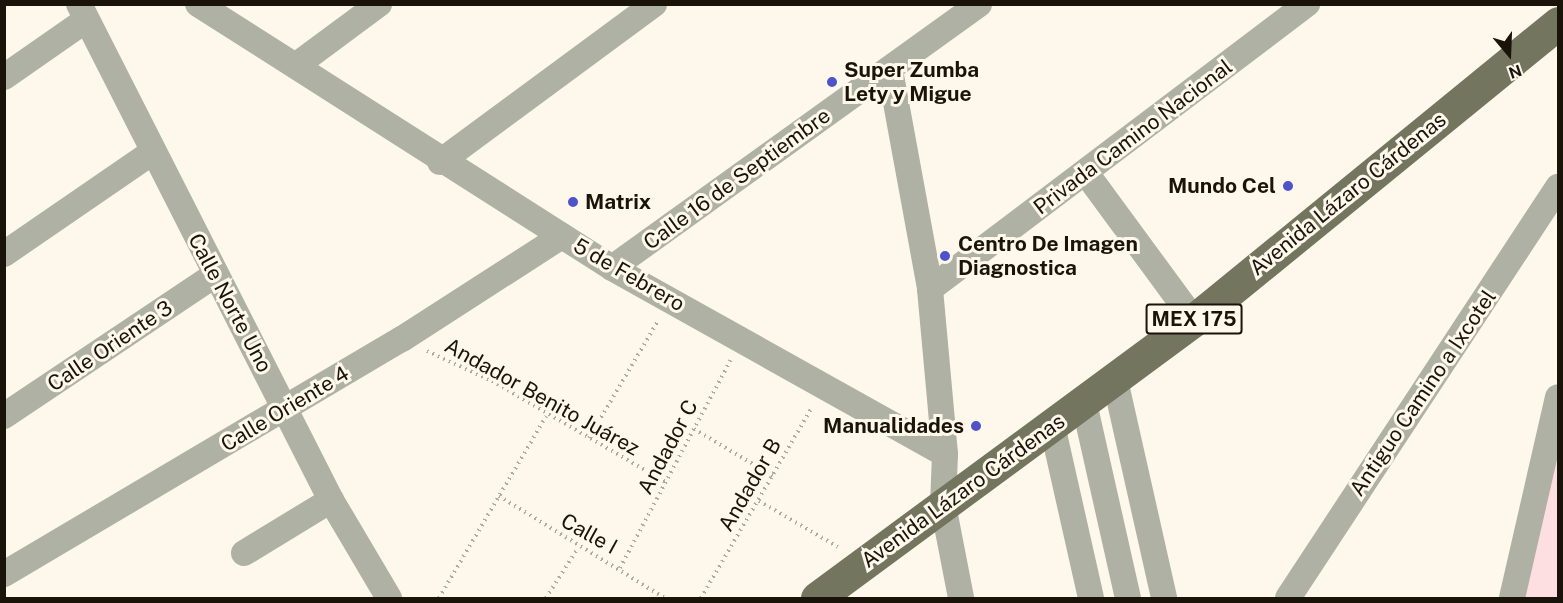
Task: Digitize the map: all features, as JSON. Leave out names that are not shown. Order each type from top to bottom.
[{"type":"main road","name":"Avenida Lázaro Cárdenas","points":[[817,598],[1194,320],[1558,23]]},
{"type":"street","name":"5 de Febrero","points":[[198,4],[298,64],[440,162],[612,268],[945,454]]},
{"type":"street","points":[[298,64],[378,4]]},
{"type":"street","points":[[440,162],[654,4]]},
{"type":"street","name":"Calle 16 de Septiembre","points":[[612,268],[979,4]]},
{"type":"street","name":"Privada Camino Nacional","points":[[930,290],[1307,4]]},
{"type":"street","points":[[4,77],[83,12]]},
{"type":"street","name":"Calle Norte Uno","points":[[83,12],[151,153],[286,409],[331,500],[389,598]]},
{"type":"street","points":[[890,70],[930,290],[945,454],[943,505],[961,598]]},
{"type":"street","points":[[4,254],[151,153]]},
{"type":"street","points":[[1086,173],[1194,320]]},
{"type":"street","name":"Antiguo Camino a Ixcotel","points":[[1288,598],[1558,187]]},
{"type":"street","name":"Calle Oriente 4","points":[[4,574],[402,339],[562,236]]},
{"type":"street","name":"Calle Oriente 3","points":[[4,416],[215,275]]},
{"type":"street","points":[[1115,380],[1164,598]]},
{"type":"street","points":[[1512,598],[1558,397]]},
{"type":"street","points":[[1084,402],[1128,598]]},
{"type":"street","points":[[1052,425],[1091,598]]},
{"type":"street","points":[[244,553],[331,500]]},
{"type":"path","points":[[589,438],[670,300]]},
{"type":"path","name":"Andador Benito Juárez","points":[[402,339],[492,381],[546,416],[667,483]]},
{"type":"path","name":"Andador C","points":[[620,568],[742,339]]},
{"type":"path","name":"Andador B","points":[[701,598],[824,387]]},
{"type":"path","points":[[439,598],[546,416]]},
{"type":"path","points":[[694,429],[773,476]]},
{"type":"path","name":"Calle I","points":[[499,496],[578,548],[620,568],[665,598]]},
{"type":"path","points":[[759,501],[865,562]]},
{"type":"path","points":[[546,598],[578,548]]},
{"type":"shaded area","points":[[1558,391],[1558,598],[1507,598]]},
{"type":"place","name":"Super Zumba Lety y Migue","points":[[832,82]]},
{"type":"place","name":"Mundo Cel","points":[[1288,186]]},
{"type":"place","name":"Matrix","points":[[573,202]]},
{"type":"place","name":"Centro De Imagen Diagnostica","points":[[945,256]]},
{"type":"place","name":"Manualidades","points":[[976,426]]}]
